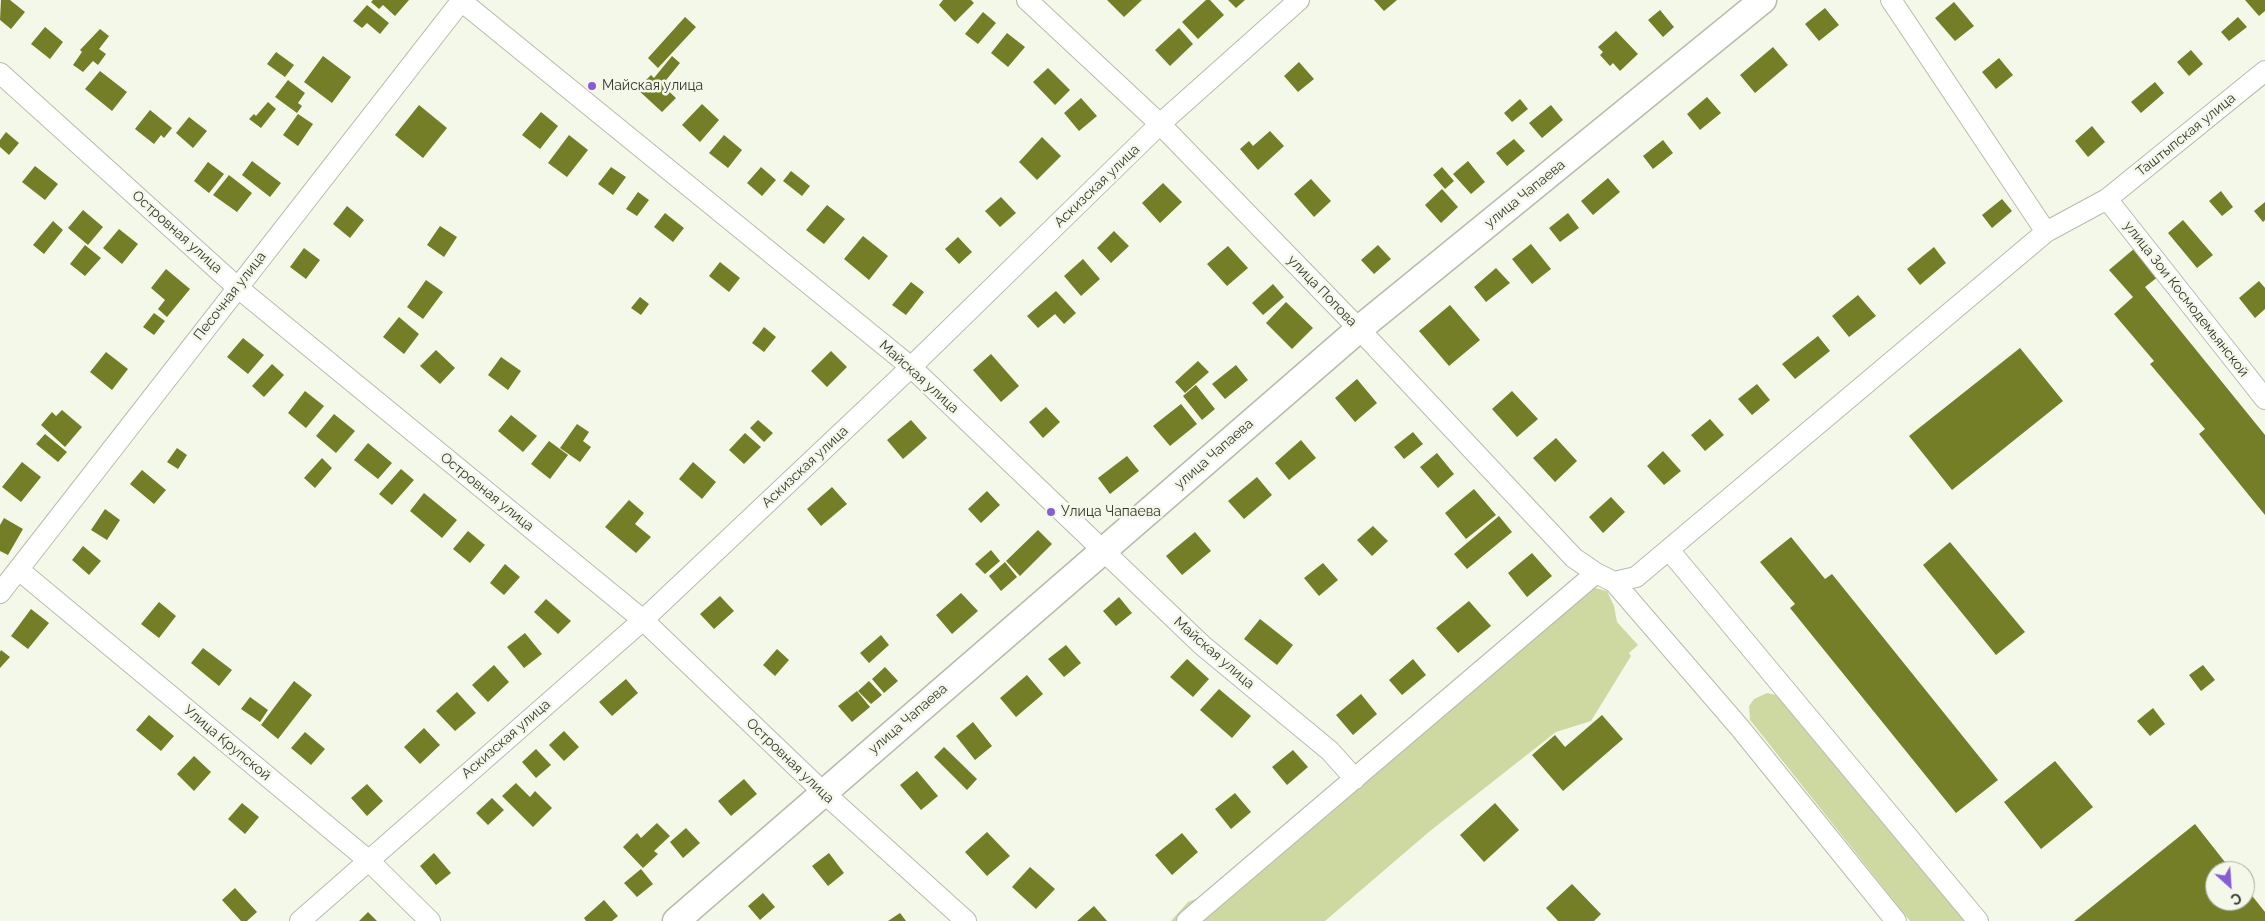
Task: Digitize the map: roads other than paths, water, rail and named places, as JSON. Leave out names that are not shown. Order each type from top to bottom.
[{"type":"street","name":"Песочная улица","points":[[0,594],[461,0]]},
{"type":"street","name":"Майская улица","points":[[461,0],[911,367],[1202,645],[1330,751],[1355,779]]},
{"type":"street","name":"улица Попова","points":[[1027,0],[1160,124],[1359,329],[1574,558],[1596,573],[1614,582]]},
{"type":"street","name":"Аскизская улица","points":[[300,921],[643,620],[911,367],[1160,124],[1299,0]]},
{"type":"street","name":"улица Чапаева","points":[[676,921],[1359,329],[1763,0]]},
{"type":"street","points":[[1890,0],[2046,232]]},
{"type":"street","name":"Таштыпская улица","points":[[1614,582],[1636,577],[2046,232],[2107,199],[2265,71]]},
{"type":"street","name":"Островная улица","points":[[0,74],[237,287],[643,620],[823,792],[966,921]]},
{"type":"street","name":"улица Зои Космодемьянской","points":[[2107,199],[2265,399]]},
{"type":"street","points":[[1669,550],[1978,921]]},
{"type":"street","name":"Улица Крупской","points":[[19,570],[368,860],[430,921]]},
{"type":"street","points":[[1187,921],[1596,573]]},
{"type":"street","points":[[1614,582],[1740,728],[1896,921]]},
{"type":"place","name":"Майская улица","points":[[592,86]]},
{"type":"place","name":"Улица Чапаева","points":[[1051,512]]}]
